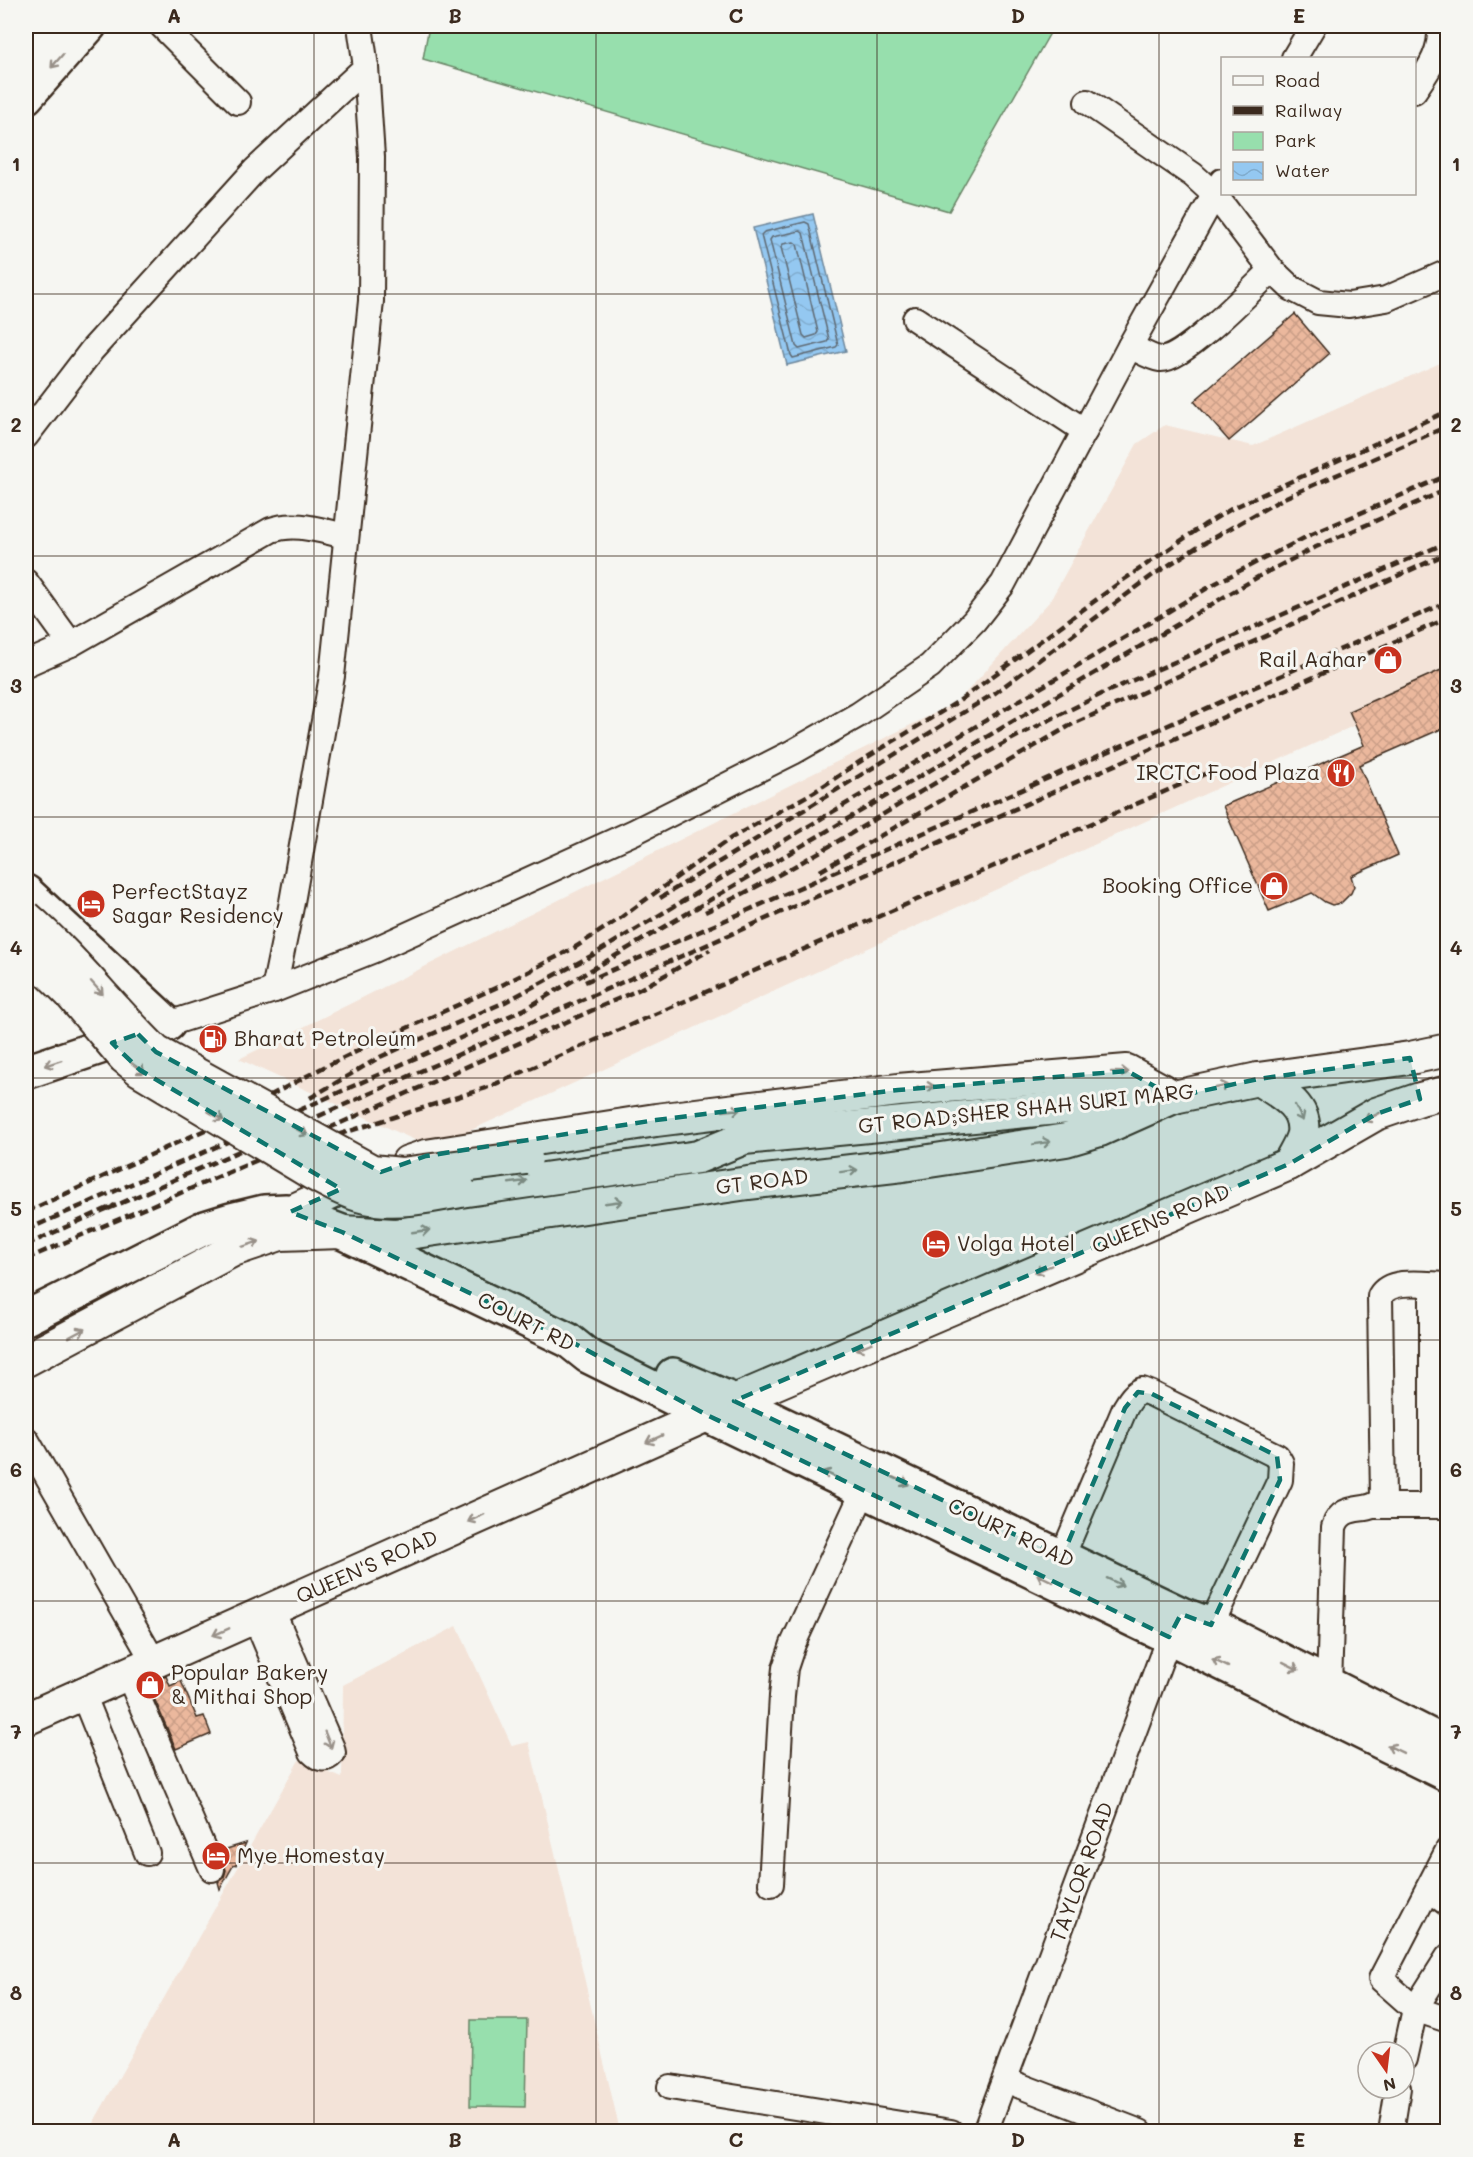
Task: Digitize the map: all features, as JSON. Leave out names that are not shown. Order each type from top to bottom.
[{"type":"highway","points":[[26,61],[57,26]]},
{"type":"highway","points":[[26,97],[89,26]]},
{"type":"highway","points":[[26,892],[168,1024],[26,1072]]},
{"type":"highway","points":[[26,1318],[202,1229],[264,1212],[288,1212]]},
{"type":"highway","name":"COURT RD","points":[[288,1212],[342,1232],[567,1340],[588,1356],[721,1408]]},
{"type":"highway","name":"COURT ROAD","points":[[721,1408],[864,1491],[1175,1626],[1211,1625],[1448,1745]]},
{"type":"highway","name":"COURT ROAD","points":[[721,1408],[1062,1557],[1175,1626],[1448,1775]]},
{"type":"main road","points":[[26,917],[78,967],[131,1028],[156,1052],[372,1171],[401,1174],[713,1131],[744,1138]]},
{"type":"main road","points":[[26,950],[69,992],[124,1057],[140,1071],[335,1186],[374,1199],[415,1200],[460,1191],[698,1157],[744,1138]]},
{"type":"main road","name":"GT ROAD;SHER SHAH SURI MARG","points":[[744,1138],[1174,1097],[1258,1079],[1410,1058],[1448,1050]]},
{"type":"main road","points":[[1410,1058],[1434,1095]]},
{"type":"main road","points":[[288,1212],[364,1178],[426,1156],[656,1120],[898,1090],[1127,1071],[1174,1097]]},
{"type":"main road","points":[[1258,1079],[1291,1100],[1303,1118],[1303,1136],[1289,1164]]},
{"type":"main road","name":"QUEENS ROAD","points":[[721,1408],[1289,1164],[1376,1114],[1434,1095]]},
{"type":"main road","name":"GT ROAD","points":[[26,1360],[234,1250],[280,1234],[342,1232],[395,1235],[736,1184],[903,1165],[1066,1140],[1100,1130],[1174,1097]]},
{"type":"main road","name":"QUEEN'S ROAD","points":[[26,1719],[721,1408]]},
{"type":"street","points":[[162,26],[238,102]]},
{"type":"street","points":[[274,990],[332,676],[371,301],[372,157],[366,67],[360,26]]},
{"type":"street","points":[[1295,57],[1313,26]]},
{"type":"street","points":[[1416,88],[1436,55],[1440,26]]},
{"type":"street","points":[[30,419],[255,170],[366,67]]},
{"type":"street","points":[[168,1024],[274,990],[374,950],[634,832],[793,752],[858,715],[930,666],[974,621],[1003,584],[1130,346],[1219,188],[1179,164],[1088,102]]},
{"type":"street","points":[[1224,195],[1272,270],[1291,288],[1318,302],[1349,305],[1386,299],[1448,272]]},
{"type":"street","points":[[1130,346],[1160,359],[1172,357],[1197,339],[1272,270]]},
{"type":"street","points":[[915,319],[1085,430]]},
{"type":"street","points":[[26,664],[71,644],[271,530],[290,526],[306,527],[346,536]]},
{"type":"street","points":[[26,582],[71,644]]},
{"type":"street","points":[[1329,1686],[1334,1527],[1339,1515],[1347,1511],[1375,1506],[1440,1506],[1440,1285],[1396,1284],[1388,1287],[1380,1296],[1383,1499],[1375,1506]]},
{"type":"street","points":[[1062,1557],[1131,1396],[1142,1390],[1152,1394],[1277,1456],[1281,1463],[1280,1480],[1211,1625]]},
{"type":"street","points":[[26,1439],[141,1668],[212,1869]]},
{"type":"street","points":[[771,1884],[777,1759],[785,1668],[793,1644],[864,1491]]},
{"type":"street","points":[[263,1613],[332,1748],[333,1753],[329,1758],[324,1760],[312,1752],[263,1613]]},
{"type":"street","name":"TAYLOR ROAD","points":[[985,2132],[1175,1626]]},
{"type":"street","points":[[83,1694],[147,1853]]},
{"type":"street","points":[[1448,1850],[1381,1979],[1415,2009],[1448,2020]]},
{"type":"street","points":[[1428,1889],[1448,1904]]},
{"type":"street","points":[[1408,2040],[1415,2009],[1448,1957]]},
{"type":"street","points":[[1005,2080],[1140,2132]]},
{"type":"street","points":[[670,2087],[951,2132]]},
{"type":"street","points":[[1391,2132],[1396,2100]]},
{"type":"highlighted area","points":[[138,1034],[156,1052],[381,1172],[426,1156],[656,1120],[898,1090],[1127,1071],[1174,1097],[1258,1079],[1410,1058],[1420,1099],[1376,1114],[1289,1164],[734,1401],[1062,1557],[1125,1408],[1138,1392],[1152,1394],[1277,1456],[1280,1480],[1211,1625],[1181,1614],[1169,1637],[707,1415],[568,1340],[342,1232],[290,1212],[341,1189],[140,1070],[112,1043]]},
{"type":"shaded area","points":[[1447,360],[1447,683],[432,1148],[239,1059],[957,702],[1050,601],[1137,444],[1165,425],[1253,446]]},
{"type":"shaded area","points":[[457,1626],[512,1746],[529,1742],[620,2131],[88,2132],[299,1760],[342,1778],[343,1685]]},
{"type":"green space","points":[[429,26],[1054,26],[949,211],[423,59]]},
{"type":"green space","points":[[471,2020],[527,2020],[525,2107],[470,2106]]},
{"type":"water","points":[[813,214],[846,351],[787,365],[753,228]]},
{"type":"building","points":[[1295,314],[1329,354],[1229,441],[1194,401]]},
{"type":"building","points":[[1448,667],[1448,726],[1359,765],[1398,855],[1351,876],[1354,886],[1351,893],[1341,903],[1332,905],[1312,893],[1269,911],[1223,806],[1364,745],[1349,711]]},
{"type":"building","points":[[166,1676],[170,1686],[181,1681],[197,1718],[204,1716],[211,1734],[176,1749],[148,1684]]},
{"type":"building","points":[[246,1843],[236,1865],[233,1866],[220,1889],[218,1882],[224,1877],[226,1870],[220,1851]]},
{"type":"railway","points":[[354,1052],[504,984],[574,948],[619,919],[731,838],[814,792],[959,701],[1119,583],[1233,508],[1448,411]]},
{"type":"railway","points":[[660,898],[995,693],[1153,575],[1197,547],[1284,498],[1448,426]]},
{"type":"railway","points":[[310,1098],[380,1057],[505,1002],[591,956],[1216,583],[1310,535],[1448,475]]},
{"type":"railway","points":[[26,1230],[525,1009],[1263,574],[1316,547],[1448,489]]},
{"type":"railway","points":[[705,912],[784,872],[1012,739],[1071,709],[1448,542]]},
{"type":"railway","points":[[820,871],[1071,725],[1448,553]]},
{"type":"railway","points":[[585,982],[1448,602]]},
{"type":"railway","points":[[108,1209],[1448,618]]},
{"type":"railway","points":[[261,1159],[486,1088],[1214,770]]},
{"type":"railway","points":[[316,1134],[640,989],[710,950]]},
{"type":"railway","points":[[26,1212],[205,1130],[360,1050]]},
{"type":"railway","points":[[26,1259],[267,1156]]},
{"type":"railway","points":[[26,1245],[115,1205]]},
{"type":"place","name":"Rail Aahar","points":[[1388,660]]},
{"type":"place","name":"IRCTC Food Plaza","points":[[1341,773]]},
{"type":"place","name":"Booking Office","points":[[1274,886]]},
{"type":"place","name":"PerfectStayz Sagar Residency","points":[[91,904]]},
{"type":"place","name":"Bharat Petroleum","points":[[213,1039]]},
{"type":"place","name":"Volga Hotel","points":[[936,1244]]},
{"type":"place","name":"Popular Bakery & Mithai Shop","points":[[150,1685]]},
{"type":"place","name":"Mye Homestay","points":[[216,1856]]}]
